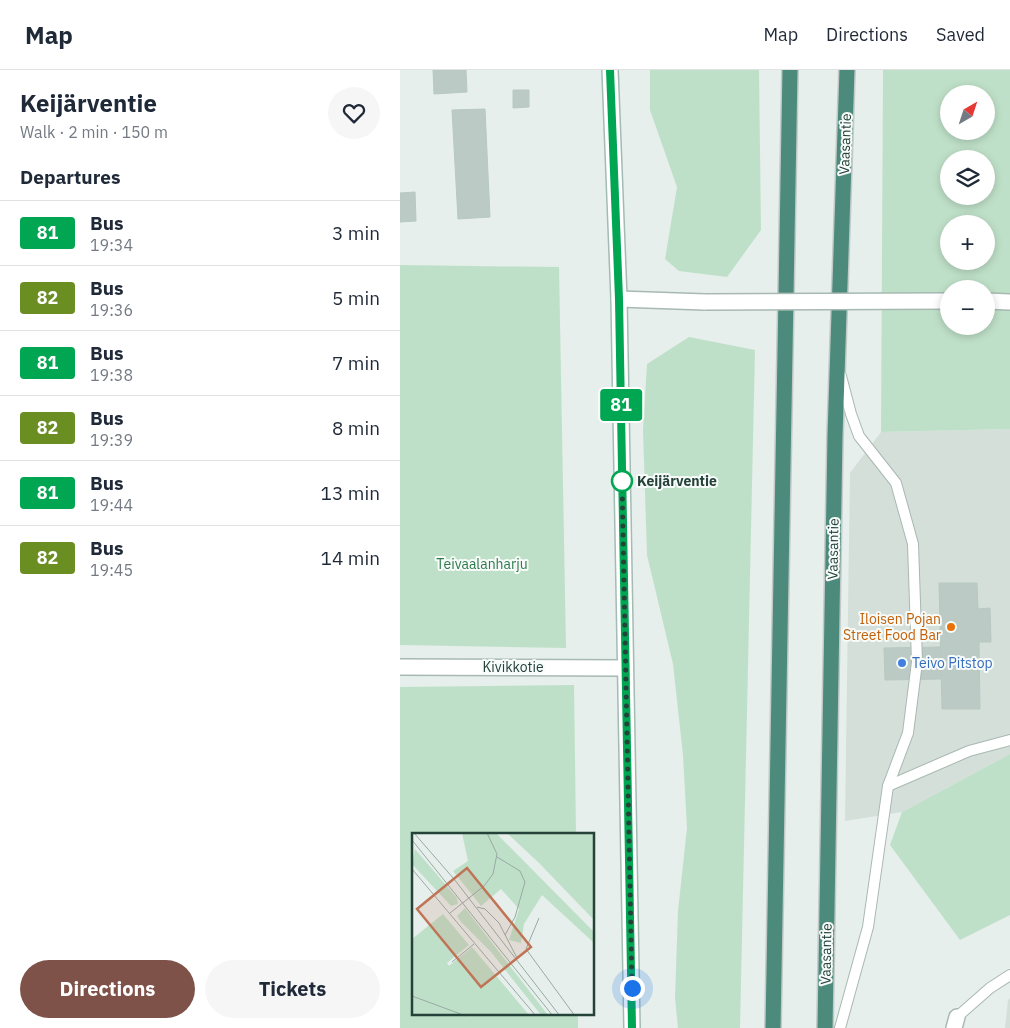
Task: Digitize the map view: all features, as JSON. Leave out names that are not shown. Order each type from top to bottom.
[{"type":"highway","points":[[773,1028],[790,70]]},
{"type":"highway","name":"Vaasantie","points":[[825,1028],[838,360],[847,70]]},
{"type":"main road","points":[[610,70],[619,299],[632,1028]]},
{"type":"main road","points":[[619,299],[705,302],[940,301]]},
{"type":"main road","points":[[995,302],[1010,302]]},
{"type":"main road","name":"Kivikkotie","points":[[400,667],[625,668]]},
{"type":"lane","points":[[838,360],[851,414],[859,436],[896,483],[912,544],[918,662],[908,733],[888,786],[868,927],[840,1028]]},
{"type":"lane","points":[[888,786],[969,751],[1010,740]]},
{"type":"lane","points":[[956,1023],[990,988],[1010,975]]},
{"type":"shaded area","points":[[1010,429],[1010,754],[902,812],[845,821],[850,473],[881,432]]},
{"type":"shaded area","points":[[1010,998],[1010,1028],[1005,1028],[1008,1000]]},
{"type":"green space","points":[[650,70],[759,70],[761,230],[727,277],[679,271],[665,259],[677,187],[650,110]]},
{"type":"green space","points":[[883,70],[1010,70],[1010,429],[881,432]]},
{"type":"green space","name":"Teivaalanharju","points":[[400,265],[559,267],[566,648],[400,645]]},
{"type":"green space","points":[[689,337],[755,350],[740,1028],[678,1028],[675,998],[678,911],[687,828],[683,755],[673,664],[647,555],[643,430],[647,364]]},
{"type":"green space","points":[[574,685],[576,833],[412,833],[412,1016],[578,1016],[578,1028],[400,1028],[400,687]]},
{"type":"green space","points":[[1010,754],[1010,915],[960,940],[890,845],[902,812]]},
{"type":"building","points":[[433,70],[466,70],[467,92],[434,94]]},
{"type":"building","points":[[513,90],[529,90],[529,107],[513,108]]},
{"type":"building","points":[[485,109],[490,217],[458,219],[452,110]]},
{"type":"building","points":[[415,192],[416,221],[400,222],[400,193]]},
{"type":"building","points":[[939,583],[977,583],[978,609],[990,608],[991,642],[979,642],[980,709],[942,709]]},
{"type":"building","points":[[941,647],[941,679],[885,680],[884,648]]},
{"type":"bus line","name":"81","points":[[610,70],[619,299],[632,1028]]},
{"type":"place","name":"Keijärventie","points":[[622,481]]},
{"type":"place","name":"Iloisen Pojan Street Food Bar","points":[[951,627]]},
{"type":"place","name":"Teivo Pitstop","points":[[902,663]]},
{"type":"route","points":[[622,481],[632,988]]}]
